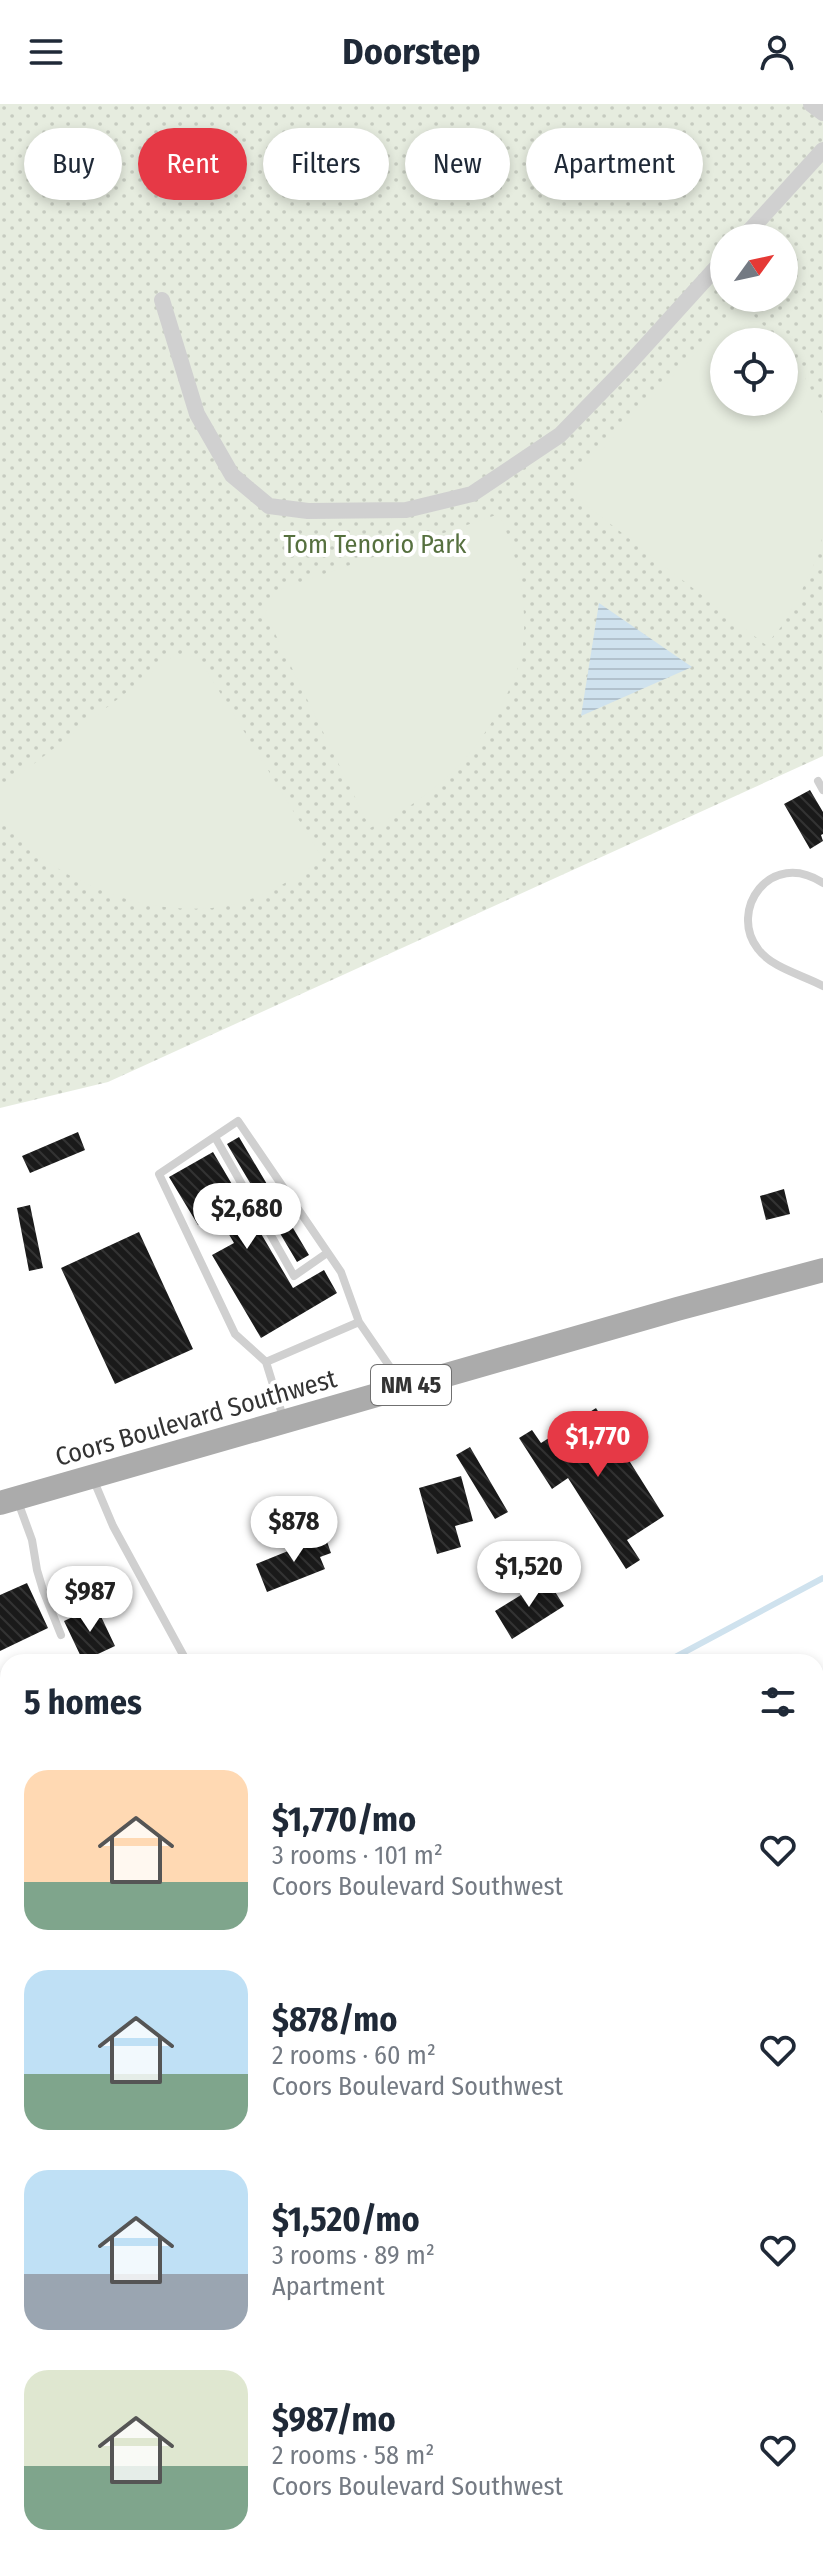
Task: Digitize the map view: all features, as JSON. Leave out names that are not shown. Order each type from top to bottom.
[{"type":"main road","name":"Coors Boulevard Southwest","points":[[8,1501],[823,1270]]},
{"type":"street","points":[[811,104],[823,113]]},
{"type":"street","points":[[756,224],[823,150]]},
{"type":"street","points":[[162,300],[197,414],[232,475],[269,506],[308,511],[406,510],[472,494],[560,435],[710,274]]},
{"type":"lane","points":[[818,781],[823,790]]},
{"type":"lane","points":[[823,883],[800,872],[784,871],[763,882],[751,903],[748,929],[758,950],[779,965],[823,986]]},
{"type":"lane","points":[[284,1421],[266,1362],[235,1334],[159,1174],[238,1121],[341,1272],[359,1322],[404,1387]]},
{"type":"lane","points":[[215,1137],[294,1276],[327,1253]]},
{"type":"lane","points":[[266,1362],[359,1322]]},
{"type":"lane","points":[[92,1476],[113,1526],[183,1654]]},
{"type":"lane","points":[[8,1501],[32,1540],[37,1570],[61,1635]]},
{"type":"green space","name":"Tom Tenorio Park","points":[[0,104],[823,104],[823,756],[108,1082],[0,1108]]},
{"type":"green space","points":[[736,312],[750,312],[766,328],[721,328]]},
{"type":"green space","points":[[710,339],[710,416],[798,416],[798,368],[823,416],[823,535],[817,558],[781,627],[766,645],[577,498],[576,476]]},
{"type":"green space","points":[[499,514],[516,562],[524,612],[523,646],[512,683],[490,725],[463,761],[430,792],[370,828],[265,613],[274,592]]},
{"type":"green space","points":[[176,654],[198,657],[323,859],[291,880],[244,902],[206,908],[180,908],[154,905],[103,891],[35,853],[0,819],[0,790]]},
{"type":"water","points":[[599,603],[692,667],[581,716]]},
{"type":"building","points":[[810,790],[823,812],[823,841],[810,849],[784,804]]},
{"type":"building","points":[[78,1132],[85,1150],[30,1173],[22,1156]]},
{"type":"building","points":[[239,1137],[309,1255],[297,1262],[227,1144]]},
{"type":"building","points":[[213,1152],[293,1288],[324,1270],[337,1293],[261,1338],[212,1255],[234,1243],[217,1214],[198,1225],[169,1177]]},
{"type":"building","points":[[784,1189],[790,1214],[766,1220],[760,1196]]},
{"type":"building","points":[[30,1205],[43,1268],[29,1271],[17,1208]]},
{"type":"building","points":[[139,1232],[193,1349],[115,1384],[61,1268]]},
{"type":"building","points":[[596,1408],[664,1516],[627,1540],[640,1560],[626,1569],[568,1478],[552,1489],[519,1438],[532,1430],[541,1443]]},
{"type":"building","points":[[470,1447],[508,1512],[495,1519],[456,1455]]},
{"type":"building","points":[[461,1476],[473,1521],[455,1526],[461,1547],[437,1554],[419,1488]]},
{"type":"building","points":[[325,1536],[331,1553],[320,1557],[325,1569],[267,1592],[256,1564]]},
{"type":"building","points":[[80,1570],[94,1602],[63,1615],[49,1584]]},
{"type":"building","points":[[547,1579],[564,1606],[512,1639],[495,1611]]},
{"type":"building","points":[[27,1583],[48,1628],[0,1651],[0,1595]]},
{"type":"building","points":[[96,1606],[115,1646],[98,1654],[80,1654],[64,1621]]},
{"type":"waterway","points":[[681,1654],[823,1578]]}]
